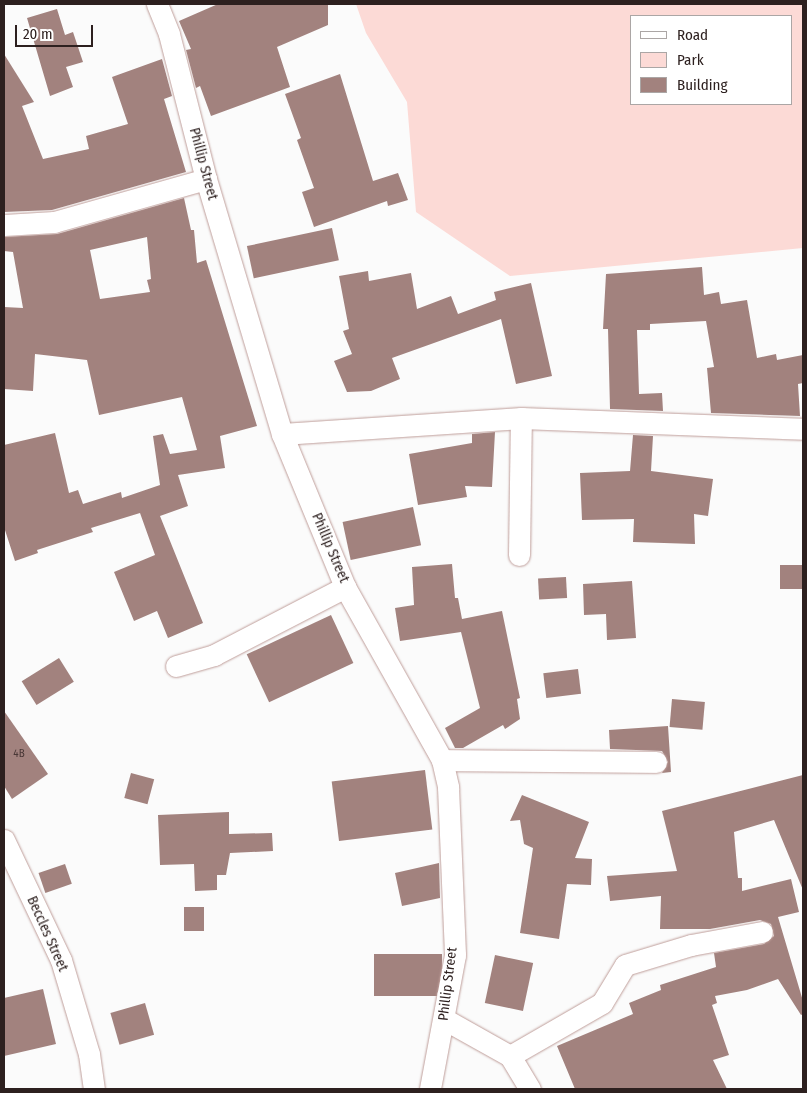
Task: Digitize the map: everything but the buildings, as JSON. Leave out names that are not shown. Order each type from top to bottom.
[{"type":"street","name":"Phillip Street","points":[[157,4],[169,34],[206,179],[282,434],[345,587],[442,760],[448,787],[454,954],[444,1019],[430,1089]]},
{"type":"street","points":[[4,225],[54,222],[206,179]]},
{"type":"street","points":[[282,434],[521,418],[803,430]]},
{"type":"street","points":[[519,555],[521,418]]},
{"type":"street","points":[[176,666],[214,655],[345,587]]},
{"type":"street","points":[[442,760],[656,762]]},
{"type":"street","name":"Beccles Street","points":[[4,840],[61,960],[90,1054],[94,1089]]},
{"type":"street","points":[[510,1056],[602,1003],[625,965],[691,945],[762,932]]},
{"type":"street","points":[[444,1019],[510,1056],[530,1089]]},
{"type":"green space","points":[[356,4],[803,4],[803,248],[510,276],[416,212],[407,102],[366,33]]}]
